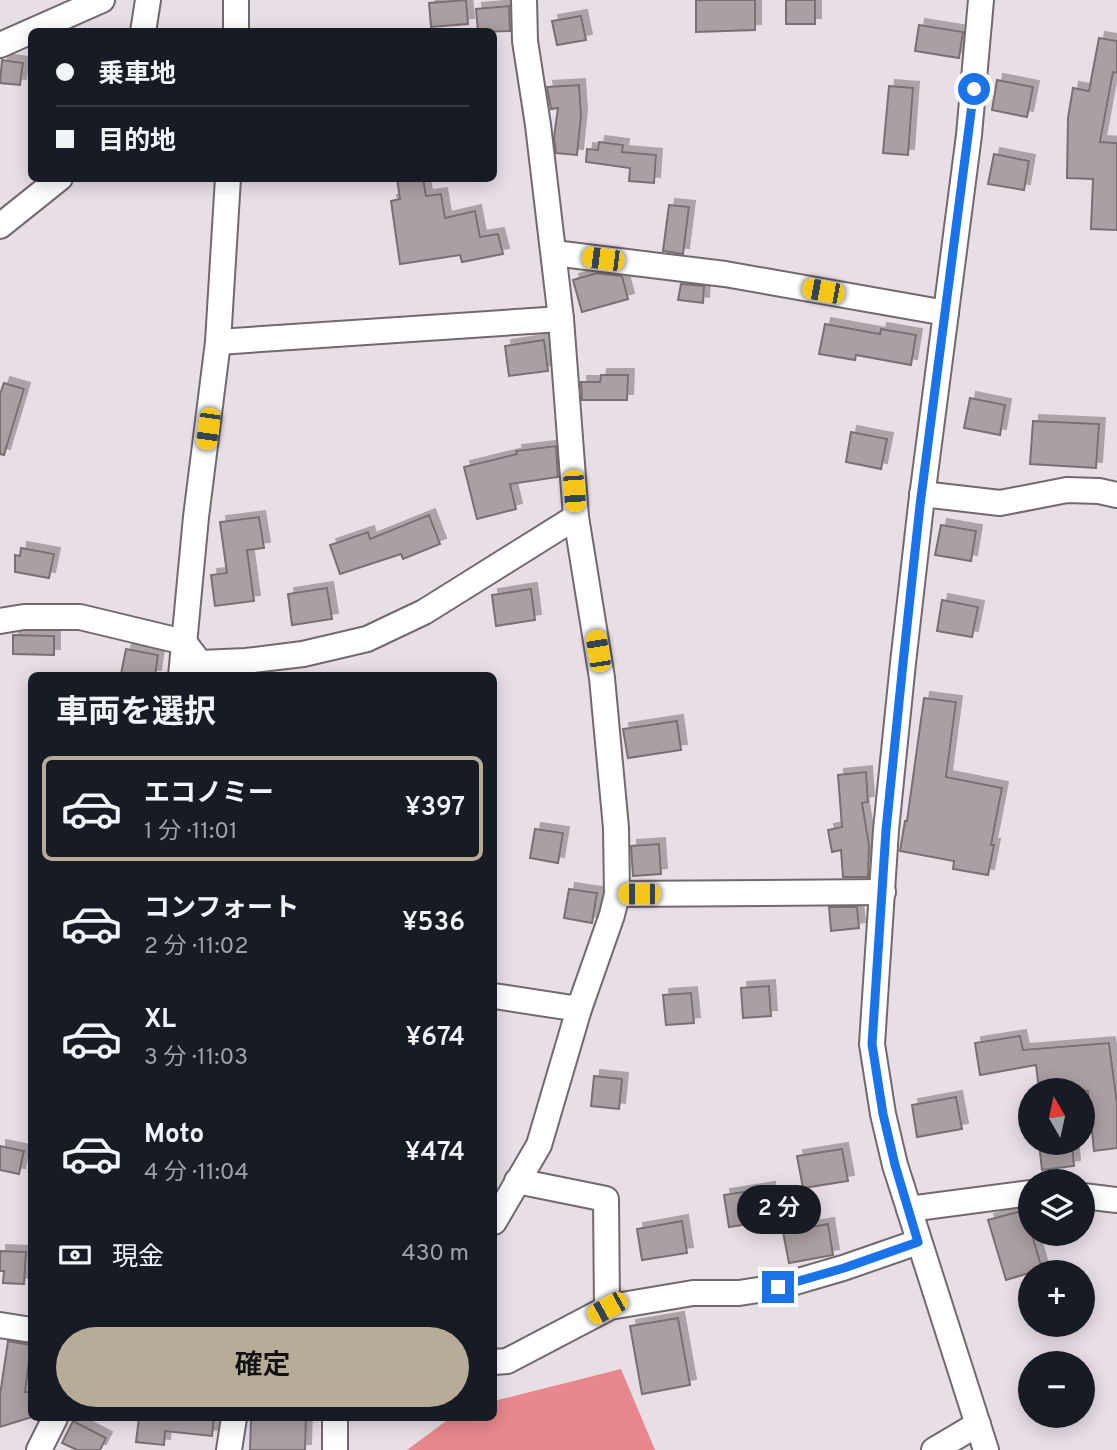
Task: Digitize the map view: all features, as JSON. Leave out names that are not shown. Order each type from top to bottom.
[{"type":"street","points":[[37,28],[102,0]]},
{"type":"street","points":[[144,28],[148,0]]},
{"type":"street","points":[[236,0],[236,28]]},
{"type":"street","points":[[497,1217],[539,1145],[579,1009],[617,894],[615,828],[602,678],[576,517],[561,319],[538,125],[524,41],[523,0]]},
{"type":"street","points":[[981,0],[969,135],[922,494],[897,719],[872,1044],[883,1114],[895,1165],[986,1450]]},
{"type":"street","points":[[0,44],[28,32]]},
{"type":"street","points":[[0,226],[56,182]]},
{"type":"street","points":[[181,672],[196,517],[218,342],[228,182]]},
{"type":"street","points":[[554,253],[725,274],[946,313]]},
{"type":"street","points":[[218,342],[561,319]]},
{"type":"street","points":[[922,494],[1000,503],[1067,490],[1099,491],[1117,495]]},
{"type":"street","points":[[0,621],[24,617],[80,617],[184,642],[200,663],[303,654],[367,639],[424,612],[576,517]]},
{"type":"street","points":[[617,894],[883,892]]},
{"type":"street","points":[[497,996],[579,1009]]},
{"type":"street","points":[[517,1181],[606,1199],[607,1308]]},
{"type":"street","points":[[909,1209],[1018,1195]]},
{"type":"street","points":[[1095,1197],[1117,1200]]},
{"type":"street","points":[[497,1362],[507,1361],[607,1308],[693,1293],[739,1293],[778,1287],[844,1268],[918,1242]]},
{"type":"street","points":[[0,1325],[28,1329]]},
{"type":"street","points":[[39,1450],[54,1421]]},
{"type":"street","points":[[229,1450],[234,1421]]},
{"type":"street","points":[[335,1421],[335,1450]]},
{"type":"street","points":[[934,1450],[978,1424]]},
{"type":"shaded area","points":[[621,1369],[655,1450],[407,1450],[446,1421],[497,1421],[497,1400]]},
{"type":"building","points":[[466,0],[468,24],[431,27],[429,3]]},
{"type":"building","points":[[696,0],[755,0],[755,30],[696,32]]},
{"type":"building","points":[[786,0],[815,0],[815,24],[786,24]]},
{"type":"building","points":[[509,6],[510,31],[478,28],[476,9]]},
{"type":"building","points":[[581,16],[586,40],[557,45],[552,21]]},
{"type":"building","points":[[919,25],[963,32],[959,58],[915,51]]},
{"type":"building","points":[[1099,38],[1117,41],[1117,73],[1113,72],[1100,142],[1117,143],[1117,230],[1091,229],[1093,179],[1067,178],[1068,118],[1073,88],[1089,91]]},
{"type":"building","points":[[2,60],[23,63],[20,85],[0,83]]},
{"type":"building","points":[[997,80],[1033,87],[1027,117],[992,110]]},
{"type":"building","points":[[579,85],[581,116],[577,155],[556,153],[554,137],[558,108],[551,109],[547,87]]},
{"type":"building","points":[[889,86],[913,88],[908,155],[883,153]]},
{"type":"building","points":[[599,142],[623,145],[622,152],[656,155],[654,183],[629,181],[630,168],[586,162],[587,149],[598,150]]},
{"type":"building","points":[[994,154],[1029,161],[1024,190],[988,184]]},
{"type":"building","points":[[398,182],[424,182],[426,196],[441,194],[445,218],[475,211],[480,237],[498,234],[503,254],[462,262],[460,255],[400,264],[391,201],[400,199]]},
{"type":"building","points":[[669,205],[689,207],[683,254],[663,251]]},
{"type":"building","points":[[597,273],[622,276],[628,299],[582,312],[573,280]]},
{"type":"building","points":[[681,284],[704,286],[703,303],[678,300]]},
{"type":"building","points":[[825,324],[880,334],[881,329],[916,335],[911,365],[856,355],[855,360],[819,354]]},
{"type":"building","points":[[544,340],[548,371],[509,376],[505,346]]},
{"type":"building","points":[[601,375],[628,375],[627,400],[582,400],[581,382],[600,382]]},
{"type":"building","points":[[4,383],[24,389],[4,455],[0,454],[0,394]]},
{"type":"building","points":[[970,398],[1005,405],[1000,435],[964,428]]},
{"type":"building","points":[[1033,421],[1099,424],[1096,468],[1030,464]]},
{"type":"building","points":[[851,432],[887,439],[881,469],[846,462]]},
{"type":"building","points":[[556,446],[558,477],[510,484],[516,509],[477,519],[464,467],[517,454],[516,451]]},
{"type":"building","points":[[429,515],[440,544],[403,559],[401,554],[340,574],[330,545],[368,532],[370,539]]},
{"type":"building","points":[[259,517],[264,548],[247,550],[254,601],[215,606],[211,575],[227,573],[220,522]]},
{"type":"building","points":[[941,525],[976,531],[971,561],[935,555]]},
{"type":"building","points":[[21,548],[54,554],[49,578],[15,572],[15,555],[20,556]]},
{"type":"building","points":[[327,588],[332,619],[292,625],[288,594]]},
{"type":"building","points":[[531,589],[535,620],[496,626],[492,595]]},
{"type":"building","points":[[942,600],[978,607],[972,637],[937,631]]},
{"type":"building","points":[[13,635],[54,636],[54,655],[13,654]]},
{"type":"building","points":[[126,649],[158,655],[156,672],[121,672]]},
{"type":"building","points":[[924,698],[956,702],[946,777],[1002,788],[988,875],[953,869],[954,861],[900,851],[907,821]]},
{"type":"building","points":[[677,721],[681,750],[628,758],[623,729]]},
{"type":"building","points":[[866,772],[868,802],[862,803],[869,845],[868,877],[843,877],[841,850],[832,852],[828,830],[842,827],[838,775]]},
{"type":"building","points":[[535,829],[563,833],[558,863],[530,858]]},
{"type":"building","points":[[659,844],[661,874],[633,876],[631,846]]},
{"type":"building","points":[[569,889],[597,893],[592,923],[564,918]]},
{"type":"building","points":[[829,907],[857,907],[859,928],[831,931]]},
{"type":"building","points":[[769,986],[771,1016],[743,1018],[741,988]]},
{"type":"building","points":[[691,993],[694,1023],[666,1025],[663,995]]},
{"type":"building","points":[[1020,1036],[1023,1050],[1109,1043],[1117,1103],[1117,1148],[1096,1151],[1096,1078],[1038,1078],[1036,1065],[980,1075],[975,1043]]},
{"type":"building","points":[[594,1076],[622,1079],[619,1109],[591,1106]]},
{"type":"building","points":[[956,1097],[962,1129],[917,1137],[912,1105]]},
{"type":"building","points":[[0,1146],[24,1151],[19,1174],[0,1170]]},
{"type":"building","points":[[842,1149],[848,1181],[803,1188],[797,1156]]},
{"type":"building","points":[[1040,1155],[1073,1155],[1074,1166],[1042,1169]]},
{"type":"building","points":[[769,1188],[774,1220],[729,1227],[724,1195]]},
{"type":"building","points":[[1018,1212],[1018,1246],[1035,1246],[1039,1260],[1018,1260],[1018,1276],[1006,1280],[988,1220]]},
{"type":"building","points":[[682,1221],[687,1253],[642,1260],[637,1229]]},
{"type":"building","points":[[828,1224],[833,1255],[789,1263],[783,1232]]},
{"type":"building","points":[[0,1251],[26,1252],[24,1284],[3,1283],[4,1271],[0,1271]]},
{"type":"building","points":[[678,1318],[690,1385],[642,1394],[630,1326]]},
{"type":"building","points":[[8,1341],[28,1344],[25,1392],[28,1392],[28,1418],[0,1427],[0,1395]]},
{"type":"building","points":[[73,1421],[106,1438],[100,1450],[77,1450],[62,1443]]},
{"type":"building","points":[[139,1421],[214,1421],[212,1436],[165,1431],[164,1445],[136,1442]]},
{"type":"building","points":[[251,1421],[306,1421],[305,1450],[250,1450]]},
{"type":"route","points":[[778,1287],[844,1268],[918,1242],[883,1114],[872,1044],[886,830],[903,663],[920,505],[974,89]]}]
